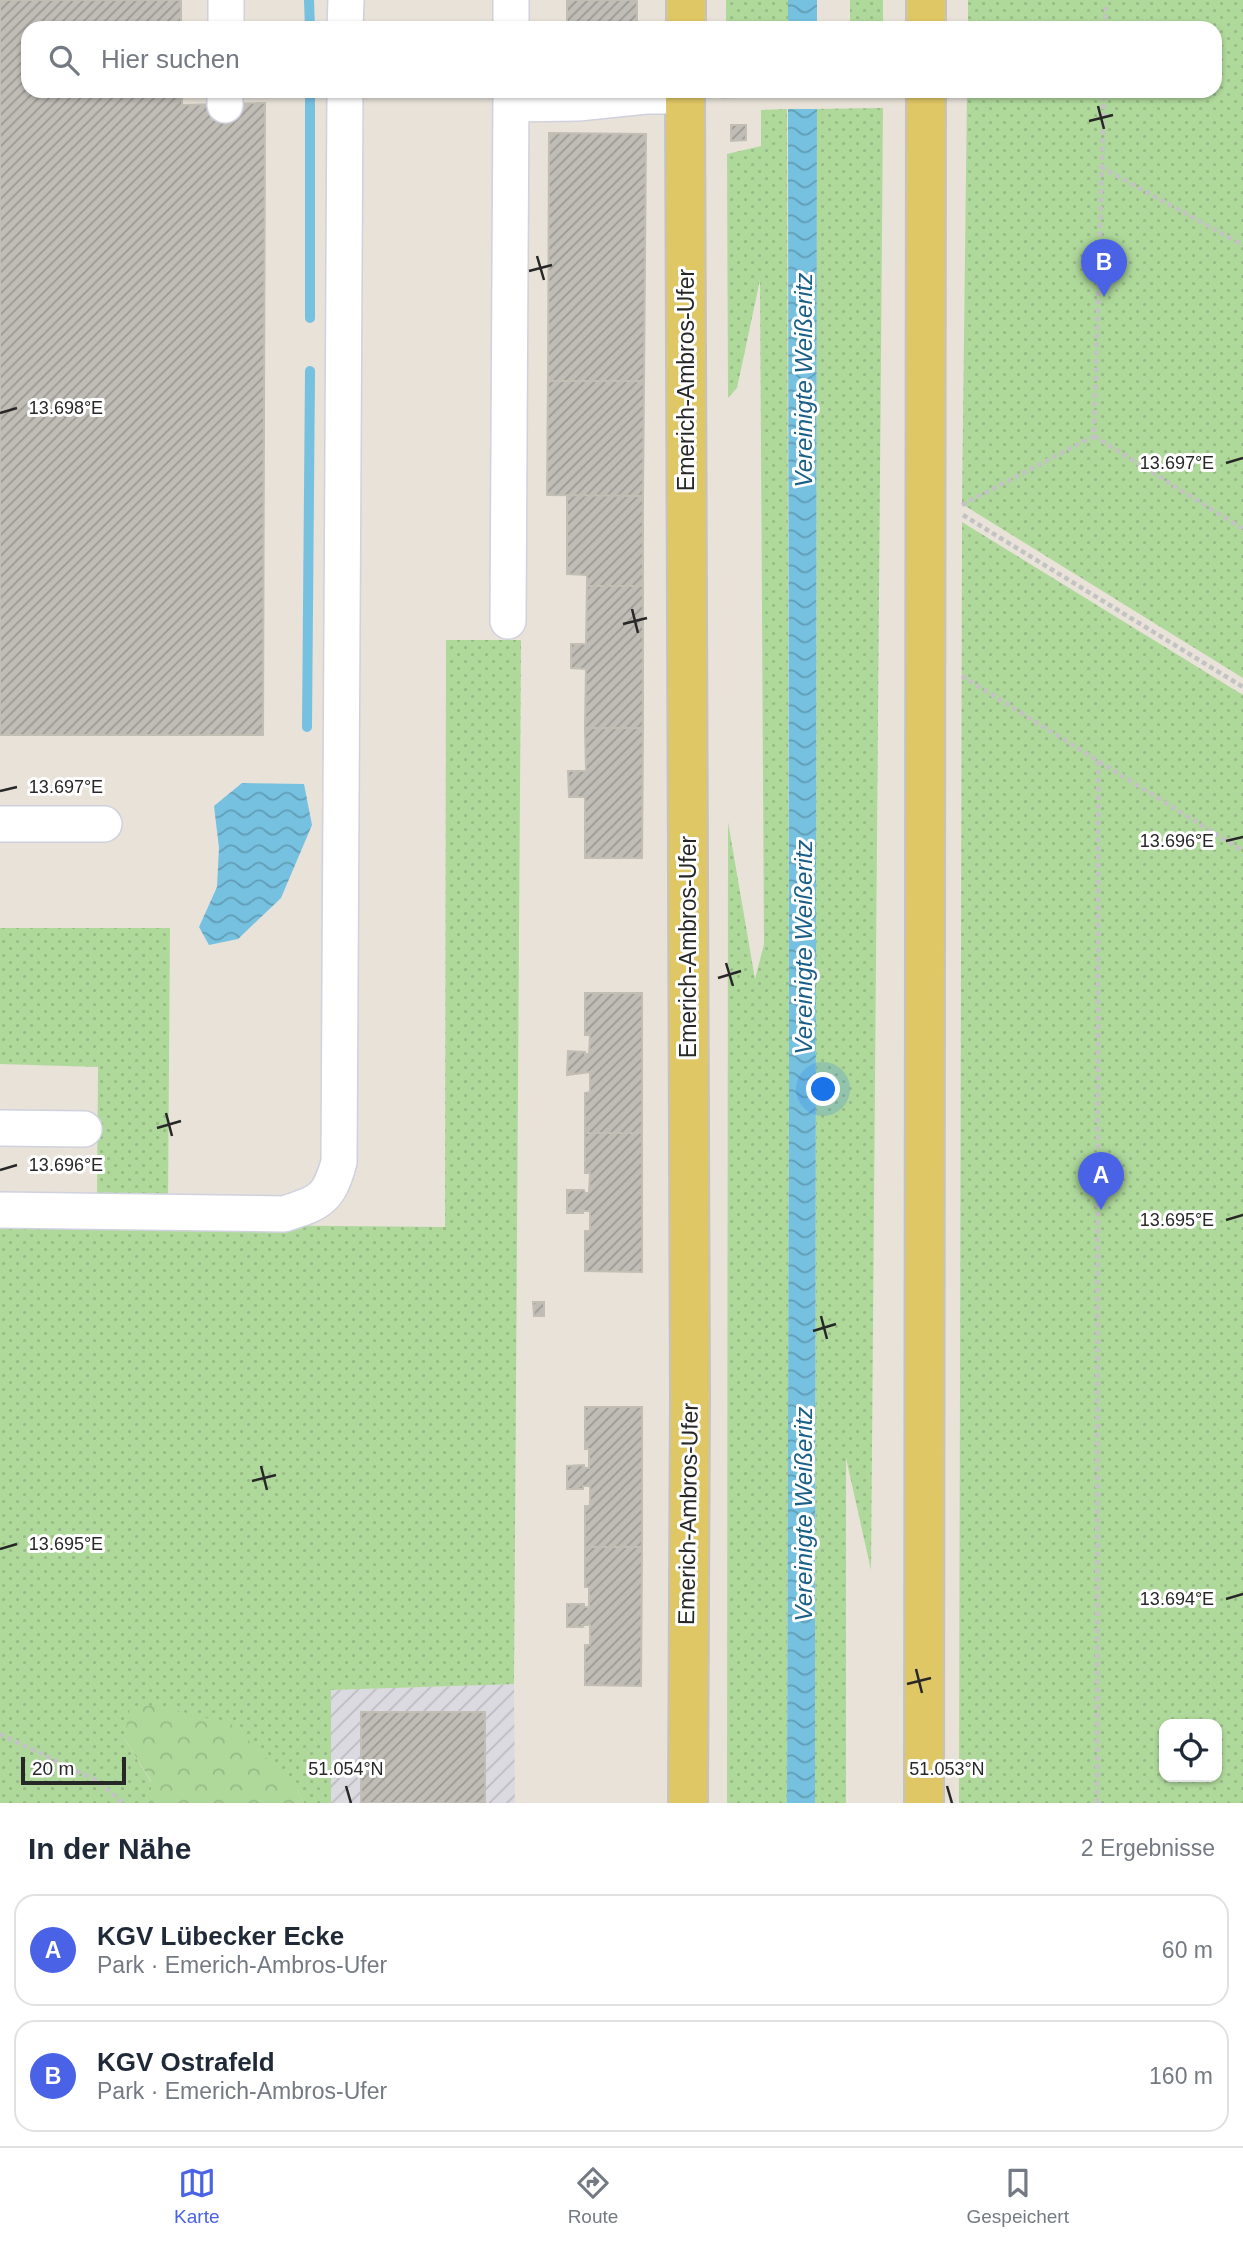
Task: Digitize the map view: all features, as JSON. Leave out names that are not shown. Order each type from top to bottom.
[{"type":"main road","points":[[685,21],[686,0]]},
{"type":"main road","points":[[926,0],[926,21]]},
{"type":"main road","name":"Emerich-Ambros-Ufer","points":[[685,98],[690,1396],[688,1803]]},
{"type":"main road","points":[[907,98],[924,1803]]},
{"type":"lane","points":[[226,0],[226,21]]},
{"type":"lane","points":[[345,21],[346,0]]},
{"type":"lane","points":[[511,0],[511,21]]},
{"type":"lane","points":[[0,1210],[284,1213],[310,1206],[332,1187],[339,1162],[345,98]]},
{"type":"lane","points":[[508,621],[511,98]]},
{"type":"lane","points":[[522,98],[578,103],[627,98]]},
{"type":"lane","points":[[0,824],[104,824]]},
{"type":"lane","points":[[0,1128],[84,1129]]},
{"type":"path","points":[[1105,21],[1106,6]]},
{"type":"path","points":[[1094,436],[1104,98]]},
{"type":"path","points":[[1101,167],[1243,245]]},
{"type":"path","points":[[1094,436],[1243,529]]},
{"type":"path","points":[[1094,436],[962,504],[956,510],[1243,687]]},
{"type":"path","points":[[954,675],[961,676],[1243,851]]},
{"type":"path","points":[[1097,1803],[1098,761]]},
{"type":"path","points":[[0,1734],[96,1780],[123,1803]]},
{"type":"shaded area","points":[[514,1684],[515,1803],[331,1803],[331,1690]]},
{"type":"green space","points":[[726,0],[788,0],[788,21],[726,21]]},
{"type":"green space","points":[[850,0],[883,0],[883,21],[850,21]]},
{"type":"green space","points":[[968,0],[1243,0],[1243,678],[962,504],[967,98],[1222,98],[1222,21],[968,21]]},
{"type":"green space","points":[[883,108],[871,1570],[846,1458],[846,1803],[815,1803],[817,109]]},
{"type":"green space","points":[[787,109],[787,1803],[727,1803],[728,822],[755,979],[764,944],[760,280],[737,388],[728,398],[727,154],[761,146],[761,110]]},
{"type":"green space","points":[[962,522],[1243,695],[1243,1803],[959,1803]]},
{"type":"green space","points":[[446,640],[521,640],[514,1684],[331,1690],[331,1803],[304,1803],[297,1789],[124,1738],[151,1782],[151,1803],[0,1803],[0,1223],[445,1227]]},
{"type":"green space","points":[[0,928],[170,928],[168,1203],[97,1199],[98,1067],[0,1064]]},
{"type":"green space","points":[[156,1705],[233,1725],[297,1789],[304,1803],[151,1803],[151,1781],[124,1738],[130,1708]]},
{"type":"water","points":[[788,0],[817,0],[817,21],[788,21]]},
{"type":"water","name":"Vereinigte Weißeritz","points":[[788,98],[817,98],[815,1803],[787,1803]]},
{"type":"water","points":[[242,783],[304,784],[312,825],[281,898],[238,939],[209,945],[199,927],[217,887],[219,848],[214,806]]},
{"type":"pier","points":[[784,98],[820,98],[820,109],[784,109]]},
{"type":"building","points":[[0,0],[181,0],[181,21],[21,21],[21,98],[182,98],[182,105],[265,103],[263,735],[0,735]]},
{"type":"building","points":[[567,0],[637,0],[637,21],[567,21]]},
{"type":"building","points":[[731,125],[746,125],[746,140],[731,141]]},
{"type":"building","points":[[549,133],[646,134],[644,381],[548,381]]},
{"type":"building","points":[[548,381],[644,381],[643,496],[547,495]]},
{"type":"building","points":[[567,495],[643,496],[643,586],[587,586],[587,575],[567,574]]},
{"type":"building","points":[[587,586],[643,586],[643,728],[585,728],[586,669],[571,668],[571,644],[586,644]]},
{"type":"building","points":[[585,728],[643,728],[642,858],[585,858],[585,797],[569,797],[568,771],[586,771]]},
{"type":"building","points":[[585,993],[642,993],[642,1133],[585,1133],[585,1093],[590,1092],[590,1072],[567,1075],[568,1051],[589,1054],[590,1035],[585,1035]]},
{"type":"building","points":[[585,1133],[642,1133],[642,1272],[585,1271],[585,1231],[590,1231],[590,1211],[567,1213],[567,1190],[584,1190],[589,1193],[590,1173],[585,1173]]},
{"type":"building","points":[[533,1302],[544,1302],[544,1316],[534,1316]]},
{"type":"building","points":[[585,1407],[642,1407],[642,1547],[585,1547],[585,1506],[590,1506],[590,1486],[567,1489],[567,1466],[584,1465],[584,1468],[589,1468],[589,1449],[585,1449]]},
{"type":"building","points":[[585,1547],[642,1547],[641,1686],[585,1685],[585,1645],[590,1645],[590,1625],[567,1627],[567,1604],[584,1604],[584,1607],[589,1607],[589,1587],[585,1587]]},
{"type":"building","points":[[361,1712],[485,1712],[485,1803],[361,1803]]},
{"type":"waterway","points":[[309,0],[310,21]]},
{"type":"waterway","points":[[310,98],[310,318]]},
{"type":"waterway","points":[[307,727],[310,371]]},
{"type":"place","name":"KGV Ostrafeld","points":[[1104,297]]},
{"type":"place","name":"KGV Lübecker Ecke","points":[[1101,1210]]}]
